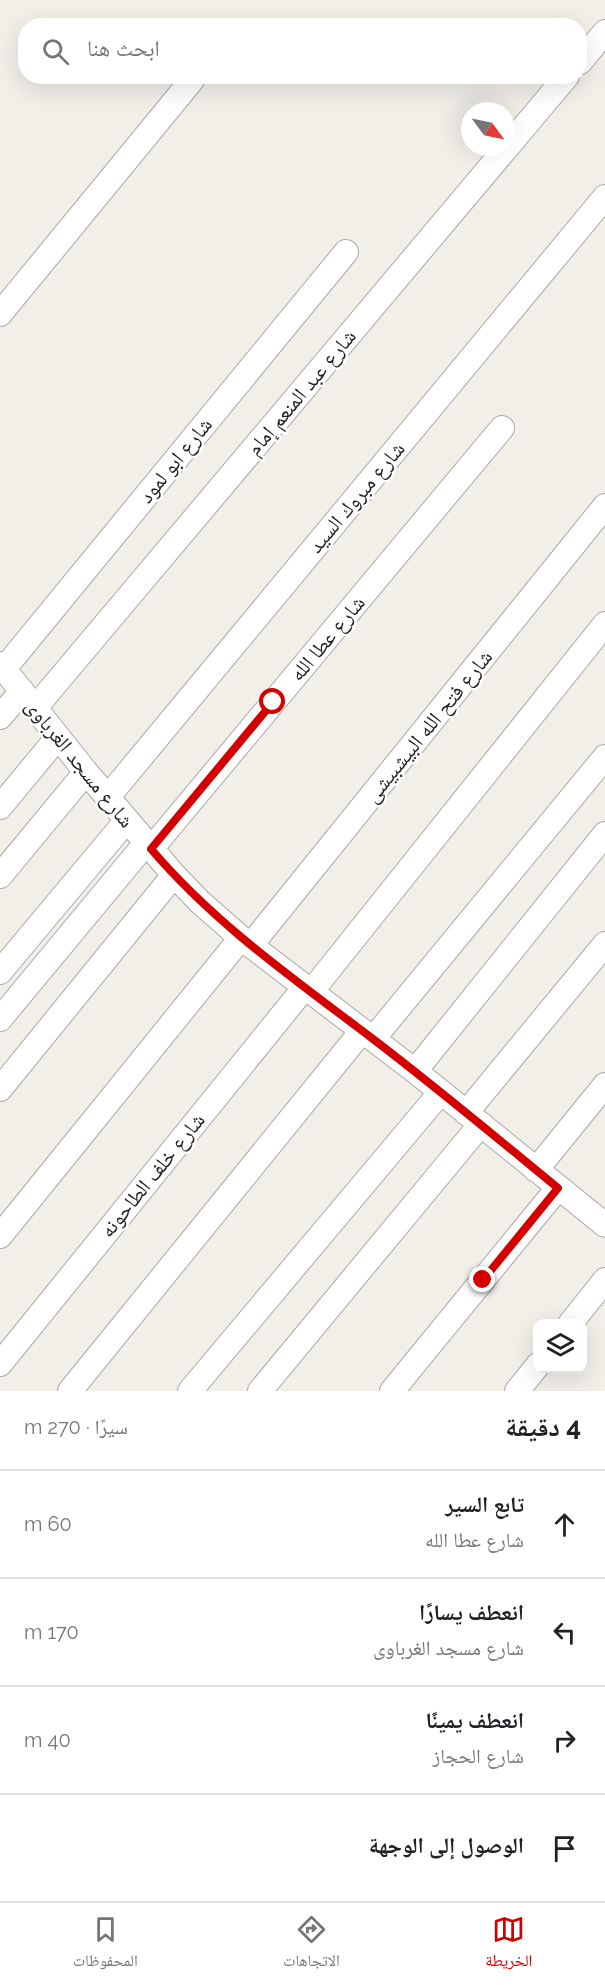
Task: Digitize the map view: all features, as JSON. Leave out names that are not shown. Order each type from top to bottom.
[{"type":"street","points":[[587,53],[605,32]]},
{"type":"street","points":[[0,314],[189,84]]},
{"type":"street","name":"شارع عبد المنعم إمام","points":[[0,717],[28,700],[560,84]]},
{"type":"street","name":"شارع مبروك السيد","points":[[107,798],[605,197]]},
{"type":"street","name":"شارع ابو لمود","points":[[2,667],[346,252]]},
{"type":"street","name":"شارع عطا الله","points":[[0,1019],[502,428]]},
{"type":"street","name":"شارع فتح الله البيشبيشى","points":[[0,1236],[246,942],[605,506]]},
{"type":"street","name":"شارع خلف الطاحونه","points":[[0,1364],[605,624]]},
{"type":"street","name":"شارع مسجد الغرباوى","points":[[2,667],[107,798],[200,903],[246,942],[415,1071],[558,1188],[602,1217]]},
{"type":"street","points":[[0,807],[58,737]]},
{"type":"street","points":[[70,1391],[367,1035],[605,757]]},
{"type":"street","points":[[0,876],[86,772]]},
{"type":"street","points":[[0,972],[127,820]]},
{"type":"street","points":[[415,1071],[605,834]]},
{"type":"street","points":[[0,1089],[174,875]]},
{"type":"street","points":[[260,1391],[473,1119],[605,944]]},
{"type":"street","points":[[536,1170],[605,1085]]},
{"type":"street","points":[[190,1391],[441,1092]]},
{"type":"street","points":[[392,1391],[558,1188]]},
{"type":"street","points":[[573,1319],[605,1280]]},
{"type":"street","points":[[517,1391],[533,1370]]},
{"type":"route","points":[[273,702],[151,849],[200,903],[241,938],[415,1071],[558,1188],[483,1280]]}]
